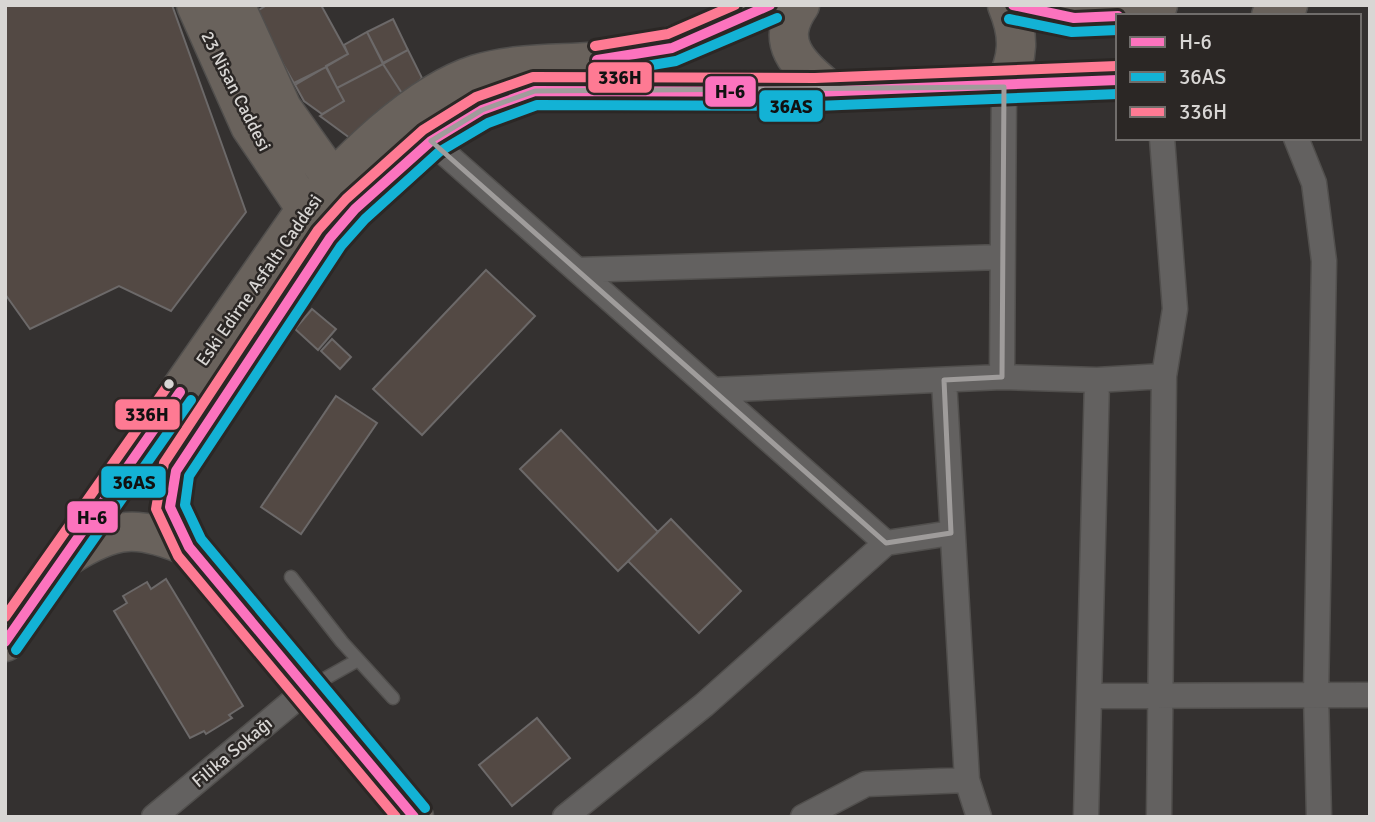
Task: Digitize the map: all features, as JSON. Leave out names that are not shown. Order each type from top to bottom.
[{"type":"main road","name":"23 Nisan Caddesi","points":[[195,5],[250,126],[306,209]]},
{"type":"main road","name":"Eski Edirne Asfaltı Caddesi","points":[[5,642],[306,209],[333,180],[403,118],[439,91],[477,74],[525,64],[618,59],[672,48],[771,5]]},
{"type":"main road","points":[[800,5],[790,24],[789,46],[803,68],[831,92]]},
{"type":"main road","points":[[1004,87],[1015,65],[1018,37],[1007,5]]},
{"type":"main road","points":[[1012,5],[1116,16]]},
{"type":"main road","points":[[1134,14],[1158,5]]},
{"type":"main road","name":"23 Nisan Caddesi","points":[[238,6],[282,107],[333,180]]},
{"type":"main road","name":"Eski Edirne Asfaltı Caddesi","points":[[189,547],[170,507],[176,471],[330,238],[355,209],[431,141],[482,110],[535,91],[831,92],[1004,87],[1116,80]]},
{"type":"main road","points":[[65,558],[94,540],[123,532],[156,533],[189,547],[414,817]]},
{"type":"street","points":[[1002,377],[1004,87]]},
{"type":"street","points":[[1159,817],[1164,376],[1175,309],[1162,140]]},
{"type":"street","points":[[1297,140],[1314,183],[1324,261],[1316,695],[1319,817]]},
{"type":"street","points":[[431,141],[886,543]]},
{"type":"street","points":[[577,270],[1002,257]]},
{"type":"street","points":[[713,390],[1002,377],[1097,380],[1164,376]]},
{"type":"street","points":[[944,380],[967,780],[979,817]]},
{"type":"street","points":[[1086,817],[1097,380]]},
{"type":"street","points":[[565,817],[704,705],[886,543],[951,533]]},
{"type":"street","name":"Filika Sokağı","points":[[154,817],[309,688]]},
{"type":"street","points":[[1089,696],[1370,695]]},
{"type":"street","points":[[803,817],[866,784],[967,780]]},
{"type":"lane","points":[[291,577],[358,660],[393,698]]},
{"type":"lane","points":[[309,688],[358,660]]},
{"type":"highlighted area","points":[[1004,87],[1002,377],[944,380],[951,533],[886,543],[431,141],[482,110],[535,91]]},
{"type":"building","points":[[5,5],[172,5],[246,212],[171,311],[119,286],[30,329],[5,294]]},
{"type":"building","points":[[267,5],[321,5],[348,54],[295,85],[254,13]]},
{"type":"building","points":[[393,19],[408,50],[383,63],[367,32]]},
{"type":"building","points":[[367,32],[383,64],[337,88],[326,66],[348,54],[344,45]]},
{"type":"building","points":[[408,50],[422,78],[405,98],[383,64]]},
{"type":"building","points":[[383,64],[405,98],[358,144],[320,116],[344,101],[337,88]]},
{"type":"building","points":[[326,67],[344,101],[322,114],[304,101],[294,83]]},
{"type":"building","points":[[486,270],[535,316],[422,435],[373,389]]},
{"type":"building","points":[[312,309],[336,329],[318,350],[295,329]]},
{"type":"building","points":[[332,339],[351,357],[340,369],[321,351]]},
{"type":"building","points":[[336,396],[377,423],[301,534],[261,507]]},
{"type":"building","points":[[561,430],[658,532],[618,571],[520,469]]},
{"type":"building","points":[[671,519],[741,591],[699,633],[628,561]]},
{"type":"building","points":[[166,579],[243,706],[229,715],[232,718],[206,734],[204,731],[190,738],[114,611],[127,603],[123,596],[147,582],[151,589]]},
{"type":"building","points":[[537,718],[570,758],[512,806],[479,765]]},
{"type":"transit line","name":"336H","points":[[595,46],[668,34],[735,5]]},
{"type":"transit line","name":"H-6","points":[[597,60],[672,48],[770,5]]},
{"type":"transit line","name":"H-6","points":[[1013,5],[1074,18],[1116,16]]},
{"type":"transit line","name":"36AS","points":[[599,74],[676,61],[777,18]]},
{"type":"transit line","name":"36AS","points":[[1009,19],[1072,32],[1116,30]]},
{"type":"transit line","name":"336H","points":[[396,817],[178,556],[156,509],[164,463],[318,230],[346,199],[423,130],[476,97],[533,77],[815,78],[1116,66]]},
{"type":"transit line","name":"H-6","points":[[414,817],[189,547],[170,507],[176,471],[330,238],[355,209],[431,141],[482,110],[535,91],[815,92],[1116,80]]},
{"type":"transit line","name":"36AS","points":[[425,808],[201,539],[185,505],[189,476],[341,246],[365,219],[439,152],[488,123],[537,105],[816,106],[1116,94]]},
{"type":"transit line","name":"336H","points":[[5,617],[169,384]]},
{"type":"transit line","name":"H-6","points":[[5,642],[180,392]]},
{"type":"transit line","name":"36AS","points":[[16,650],[191,400]]}]
